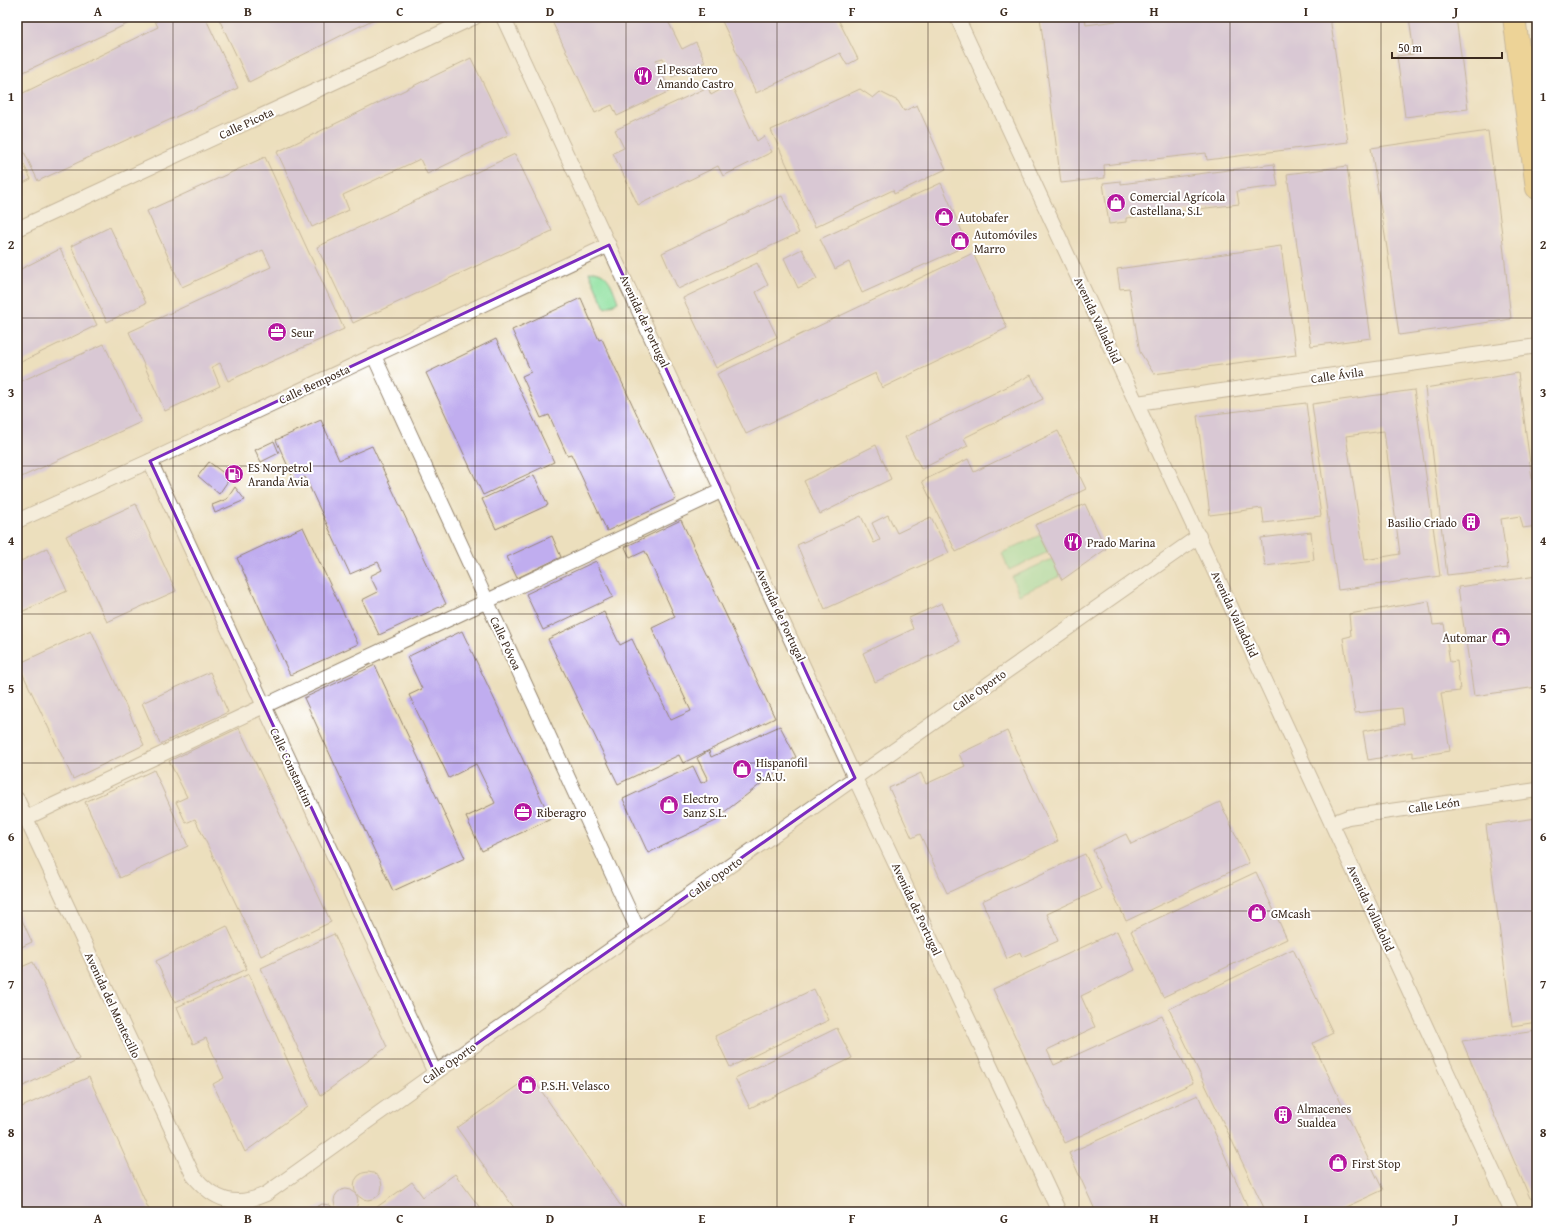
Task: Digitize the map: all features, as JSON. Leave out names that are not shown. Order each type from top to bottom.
[{"type":"highway","points":[[1514,17],[1537,188]]},
{"type":"street","name":"Calle Picota","points":[[17,229],[475,17]]},
{"type":"street","name":"Avenida de Portugal","points":[[503,17],[1059,1212]]},
{"type":"street","name":"Avenida Valladolid","points":[[957,17],[1512,1212]]},
{"type":"street","name":"Calle Bemposta","points":[[17,521],[150,461],[609,245]]},
{"type":"street","name":"Calle Ávila","points":[[1137,403],[1537,346]]},
{"type":"street","name":"Calle Póvoa","points":[[374,356],[638,930]]},
{"type":"street","name":"Calle Constantim","points":[[150,461],[434,1074]]},
{"type":"street","points":[[26,818],[723,490]]},
{"type":"street","name":"Calle Oporto","points":[[225,1199],[241,1202],[266,1194],[1198,536]]},
{"type":"street","name":"Calle León","points":[[1332,823],[1348,817],[1537,790]]},
{"type":"street","name":"Avenida del Montecillo","points":[[17,799],[193,1175],[203,1187],[225,1199]]},
{"type":"highlighted area","points":[[609,245],[855,778],[435,1073],[150,461]]},
{"type":"green space","points":[[592,271],[603,274],[606,277],[612,286],[618,302],[605,308],[589,272]]},
{"type":"green space","points":[[1040,535],[1048,552],[1009,570],[1002,553]]},
{"type":"green space","points":[[1052,559],[1060,576],[1019,595],[1012,577]]},
{"type":"building","points":[[17,17],[142,17],[17,75]]},
{"type":"building","points":[[153,17],[205,17],[238,88],[38,181],[17,137],[17,96],[158,27]]},
{"type":"building","points":[[218,17],[378,17],[249,82]]},
{"type":"building","points":[[550,17],[666,17],[682,49],[696,42],[705,62],[672,77],[663,58],[656,60],[670,91],[617,116],[612,105],[595,113]]},
{"type":"building","points":[[720,17],[837,17],[858,59],[847,65],[840,53],[756,93]]},
{"type":"building","points":[[1040,17],[1085,17],[1086,25],[1146,17],[1330,17],[1348,142],[1207,160],[1206,153],[1104,165],[1105,178],[1061,183]]},
{"type":"building","points":[[1409,17],[1456,17],[1468,109],[1405,117],[1397,56],[1414,54]]},
{"type":"building","points":[[471,58],[508,135],[427,174],[420,159],[343,195],[349,210],[312,227],[277,152]]},
{"type":"building","points":[[731,84],[757,141],[764,136],[772,152],[723,176],[718,166],[638,205],[613,153],[624,148],[615,130],[708,87],[711,95]]},
{"type":"building","points":[[860,89],[873,98],[880,92],[898,101],[904,111],[917,105],[946,169],[894,194],[893,190],[815,227],[771,130]]},
{"type":"building","points":[[1488,131],[1502,234],[1511,319],[1399,335],[1371,148]]},
{"type":"building","points":[[17,151],[31,179],[17,186]]},
{"type":"building","points":[[515,154],[552,231],[353,323],[317,247]]},
{"type":"building","points":[[265,157],[344,329],[228,381],[220,363],[212,367],[220,386],[165,411],[129,332],[271,267],[263,250],[182,287],[147,211]]},
{"type":"building","points":[[1274,164],[1278,186],[1237,191],[1239,204],[1126,218],[1126,222],[1109,224],[1103,183],[1121,181],[1121,184]]},
{"type":"building","points":[[1347,166],[1371,338],[1311,346],[1287,174]]},
{"type":"building","points":[[941,183],[968,245],[862,293],[849,262],[835,269],[820,239]]},
{"type":"building","points":[[782,196],[799,233],[678,289],[662,253]]},
{"type":"building","points":[[110,227],[146,303],[107,322],[71,246]]},
{"type":"building","points":[[1281,246],[1296,355],[1154,374],[1140,352],[1129,288],[1120,289],[1117,269]]},
{"type":"building","points":[[60,249],[97,325],[17,364],[17,271]]},
{"type":"building","points":[[802,249],[817,279],[798,288],[784,258]]},
{"type":"building","points":[[973,253],[1007,328],[882,388],[876,373],[746,434],[717,374]]},
{"type":"building","points":[[757,263],[768,285],[756,292],[777,337],[716,368],[683,298]]},
{"type":"building","points":[[581,298],[599,340],[602,339],[676,499],[607,531],[571,454],[567,455],[549,415],[541,418],[522,376],[531,372],[512,330]]},
{"type":"building","points":[[496,339],[554,462],[483,495],[426,373]]},
{"type":"building","points":[[104,344],[141,422],[17,479],[17,383]]},
{"type":"building","points":[[1518,373],[1537,516],[1537,526],[1523,528],[1520,516],[1501,519],[1508,568],[1447,575],[1425,388]]},
{"type":"building","points":[[1031,375],[1043,399],[964,438],[968,446],[921,469],[905,437]]},
{"type":"building","points":[[1414,390],[1440,576],[1338,590],[1312,404]],"holes":[[[1384,431],[1400,554],[1365,560],[1346,436]]]},
{"type":"building","points":[[1306,403],[1321,516],[1264,523],[1262,508],[1210,515],[1197,416]]},
{"type":"building","points":[[321,420],[339,460],[372,446],[446,604],[379,635],[362,600],[378,592],[370,576],[382,570],[378,562],[350,574],[305,477],[295,482],[276,440]]},
{"type":"building","points":[[1058,431],[1086,489],[956,552],[922,481],[968,459],[974,472]]},
{"type":"building","points":[[274,441],[279,453],[261,462],[255,450]]},
{"type":"building","points":[[876,445],[891,479],[820,514],[804,481]]},
{"type":"building","points":[[209,462],[230,478],[219,494],[198,476]]},
{"type":"building","points":[[534,475],[548,505],[496,529],[482,499]]},
{"type":"building","points":[[235,487],[245,500],[215,513],[212,505],[227,499]]},
{"type":"building","points":[[136,504],[176,591],[107,622],[66,536]]},
{"type":"building","name":"Prado Marina","points":[[1085,504],[1106,549],[1062,580],[1035,525]]},
{"type":"building","points":[[888,515],[897,533],[931,517],[949,553],[825,609],[797,545],[861,516],[874,543],[880,540],[872,523]]},
{"type":"building","points":[[681,520],[775,718],[683,763],[679,755],[618,784],[548,639],[604,612],[620,645],[632,639],[671,720],[691,711],[652,628],[675,617],[645,551],[630,558],[625,547]]},
{"type":"building","points":[[303,527],[358,644],[290,675],[237,558]]},
{"type":"building","points":[[1311,532],[1314,560],[1265,566],[1261,538]]},
{"type":"building","points":[[552,536],[561,557],[517,578],[507,557]]},
{"type":"building","points":[[47,548],[67,591],[17,614],[17,563]]},
{"type":"building","points":[[596,561],[613,597],[543,630],[526,594]]},
{"type":"building","name":"Automar","points":[[1537,576],[1537,687],[1474,696],[1458,587]]},
{"type":"building","points":[[1429,601],[1433,625],[1444,624],[1450,662],[1457,661],[1460,691],[1441,693],[1450,751],[1413,757],[1413,752],[1368,760],[1363,731],[1404,724],[1402,708],[1355,713],[1343,638],[1351,636],[1349,614]]},
{"type":"building","points":[[942,603],[959,642],[875,682],[863,653],[913,629],[909,618]]},
{"type":"building","points":[[91,630],[144,745],[73,779],[18,664]]},
{"type":"building","points":[[462,631],[551,819],[482,851],[466,817],[495,803],[476,764],[449,778],[409,695],[422,689],[407,657]]},
{"type":"building","points":[[375,665],[465,858],[393,891],[304,698]]},
{"type":"building","points":[[210,672],[228,712],[160,744],[142,703]]},
{"type":"building","points":[[780,726],[796,757],[723,813],[721,808],[714,812],[718,820],[648,853],[623,799],[693,766],[701,783],[708,780],[697,758],[709,751],[711,757]]},
{"type":"building","points":[[239,728],[331,922],[261,956],[195,819],[186,823],[176,802],[187,797],[169,761]]},
{"type":"building","points":[[1007,731],[1058,841],[947,893],[920,834],[912,838],[889,788],[921,773],[926,784],[965,766],[959,754]]},
{"type":"building","points":[[154,770],[188,846],[120,878],[85,802]]},
{"type":"building","points":[[1220,802],[1249,863],[1126,921],[1093,850],[1126,834],[1131,844]]},
{"type":"building","points":[[1537,818],[1537,1022],[1512,1026],[1486,825]]},
{"type":"building","points":[[1085,854],[1101,889],[1047,914],[1058,941],[1022,957],[1020,952],[1007,959],[982,901]]},
{"type":"building","points":[[1256,872],[1287,939],[1163,997],[1131,931]]},
{"type":"building","points":[[17,909],[32,942],[17,949]]},
{"type":"building","points":[[227,926],[247,969],[175,1002],[156,961]]},
{"type":"building","points":[[1117,931],[1135,970],[1081,996],[1095,1027],[1047,1050],[1054,1065],[1162,1016],[1193,1083],[1065,1143],[993,989]]},
{"type":"building","points":[[334,934],[387,1047],[320,1096],[261,968]]},
{"type":"building","points":[[1293,949],[1333,1033],[1313,1043],[1383,1190],[1335,1212],[1266,1212],[1169,1009]]},
{"type":"building","points":[[33,962],[79,1059],[17,1089],[17,969]]},
{"type":"building","points":[[249,974],[308,1106],[245,1152],[213,1084],[224,1078],[206,1038],[193,1044],[177,1007]]},
{"type":"building","points":[[814,989],[829,1020],[730,1067],[715,1036]]},
{"type":"building","points":[[837,1028],[852,1058],[750,1108],[735,1078]]},
{"type":"building","points":[[1537,1031],[1537,1201],[1530,1198],[1462,1041]]},
{"type":"building","points":[[531,1076],[625,1212],[517,1212],[457,1128]]},
{"type":"building","points":[[89,1077],[150,1212],[17,1212],[17,1109]]},
{"type":"building","points":[[1198,1095],[1250,1212],[1096,1212],[1069,1153]]},
{"type":"building","points":[[368,1172],[378,1176],[382,1186],[378,1196],[368,1200],[358,1196],[354,1186],[358,1176]]},
{"type":"building","points":[[455,1174],[483,1212],[370,1212],[412,1182],[423,1197]]},
{"type":"building","points":[[346,1189],[355,1192],[358,1201],[355,1210],[346,1213],[337,1210],[334,1201],[337,1192]]},
{"type":"building","points":[[322,1204],[330,1205],[336,1212],[313,1212],[315,1208]]},
{"type":"place","name":"El Pescatero Amando Castro","points":[[643,76]]},
{"type":"place","name":"Comercial Agrícola Castellana, S.L","points":[[1116,203]]},
{"type":"place","name":"Autobafer","points":[[944,217]]},
{"type":"place","name":"Automóviles Marro","points":[[960,241]]},
{"type":"place","name":"Seur","points":[[277,332]]},
{"type":"place","name":"ES Norpetrol Aranda Avia","points":[[234,474]]},
{"type":"place","name":"Basilio Criado","points":[[1471,522]]},
{"type":"place","name":"Prado Marina","points":[[1073,542]]},
{"type":"place","name":"Automar","points":[[1501,637]]},
{"type":"place","name":"Hispanofil S.A.U.","points":[[742,769]]},
{"type":"place","name":"Electro Sanz S.L.","points":[[669,805]]},
{"type":"place","name":"Riberagro","points":[[523,812]]},
{"type":"place","name":"GMcash","points":[[1257,913]]},
{"type":"place","name":"P.S.H. Velasco","points":[[527,1085]]},
{"type":"place","name":"Almacenes Sualdea","points":[[1283,1115]]},
{"type":"place","name":"First Stop","points":[[1338,1163]]}]
